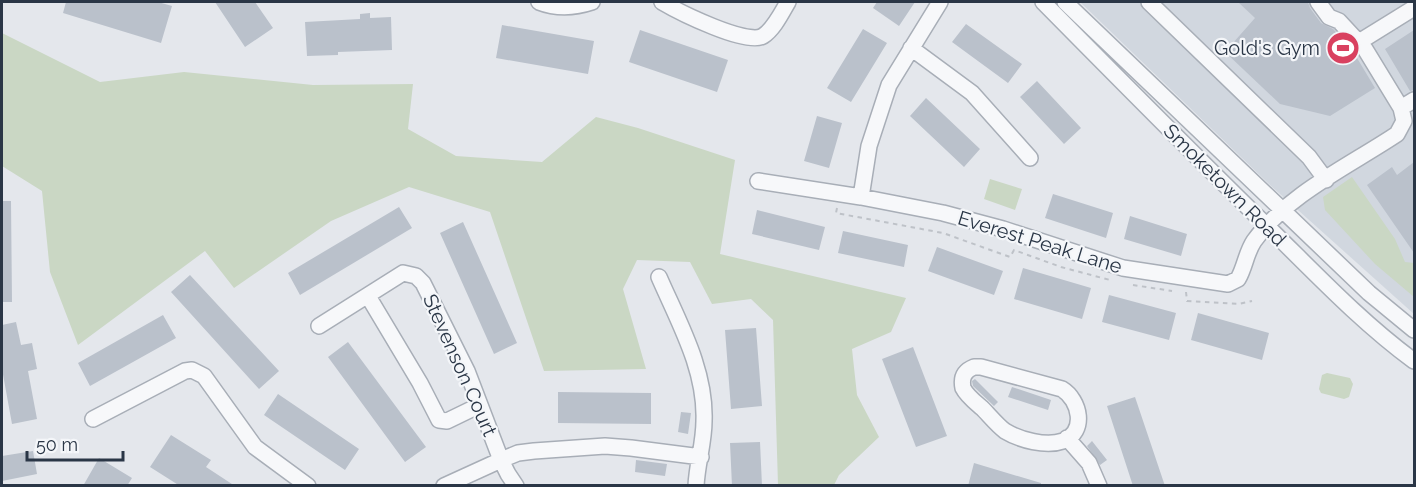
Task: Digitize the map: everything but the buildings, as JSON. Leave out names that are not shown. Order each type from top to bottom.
[{"type":"street","points":[[538,2],[564,7],[592,2]]},
{"type":"street","points":[[662,2],[701,21],[750,39],[763,36],[769,31],[788,2]]},
{"type":"street","points":[[861,197],[869,146],[889,85],[940,2]]},
{"type":"street","name":"Smoketown Road","points":[[1043,2],[1216,178],[1354,312],[1414,361]]},
{"type":"street","name":"Smoketown Road","points":[[1065,2],[1369,293],[1414,330]]},
{"type":"street","points":[[1149,2],[1309,157],[1326,180]]},
{"type":"street","points":[[1318,2],[1329,17],[1340,21],[1359,42],[1408,104]]},
{"type":"street","points":[[1359,42],[1414,8]]},
{"type":"street","points":[[911,48],[972,93],[1030,158]]},
{"type":"street","name":"Everest Peak Lane","points":[[759,181],[943,213],[1003,229],[1123,268],[1228,285],[1238,279],[1253,243],[1267,226],[1300,196],[1397,134],[1404,121],[1408,104]]},
{"type":"street","name":"Stevenson Court","points":[[319,326],[403,273],[416,276],[423,283],[462,361],[501,460],[516,486]]},
{"type":"street","points":[[659,277],[698,371],[704,419],[696,486]]},
{"type":"street","points":[[368,296],[420,383],[439,420],[447,421],[480,405]]},
{"type":"street","points":[[981,367],[1062,389],[1068,393],[1078,408],[1079,416],[1077,425],[1067,438],[1062,441],[1035,442],[1005,430],[966,393],[962,382],[963,375],[968,370],[981,367]]},
{"type":"street","points":[[93,419],[185,371],[192,370],[204,376],[255,447],[308,486]]},
{"type":"street","points":[[1067,438],[1089,463],[1099,486]]},
{"type":"street","points":[[444,486],[519,453],[534,451],[605,446],[631,447],[701,457]]},
{"type":"path","points":[[838,203],[836,213],[943,233],[1010,257],[1014,250],[1061,267],[1114,280]]},
{"type":"path","points":[[1128,284],[1187,292],[1187,301],[1239,304],[1252,301]]},
{"type":"shaded area","points":[[1080,2],[1414,2],[1414,314],[1270,185]]},
{"type":"green space","points":[[2,33],[100,82],[184,72],[313,85],[413,84],[408,129],[456,156],[542,162],[596,117],[638,128],[735,160],[720,254],[906,298],[891,332],[852,349],[857,395],[879,437],[839,475],[834,485],[778,485],[773,320],[751,299],[712,304],[690,262],[637,260],[623,289],[646,369],[544,371],[490,212],[409,187],[331,221],[234,288],[205,251],[78,345],[50,272],[42,191],[2,166]]},
{"type":"green space","points":[[1352,177],[1395,239],[1405,262],[1414,263],[1414,297],[1375,264],[1325,210],[1323,197]]},
{"type":"green space","points":[[990,179],[1022,189],[1015,210],[984,199]]},
{"type":"green space","points":[[1327,373],[1350,378],[1353,384],[1349,397],[1344,399],[1321,393],[1319,389],[1322,375]]},
{"type":"place","name":"Gold's Gym","points":[[1343,48]]}]
